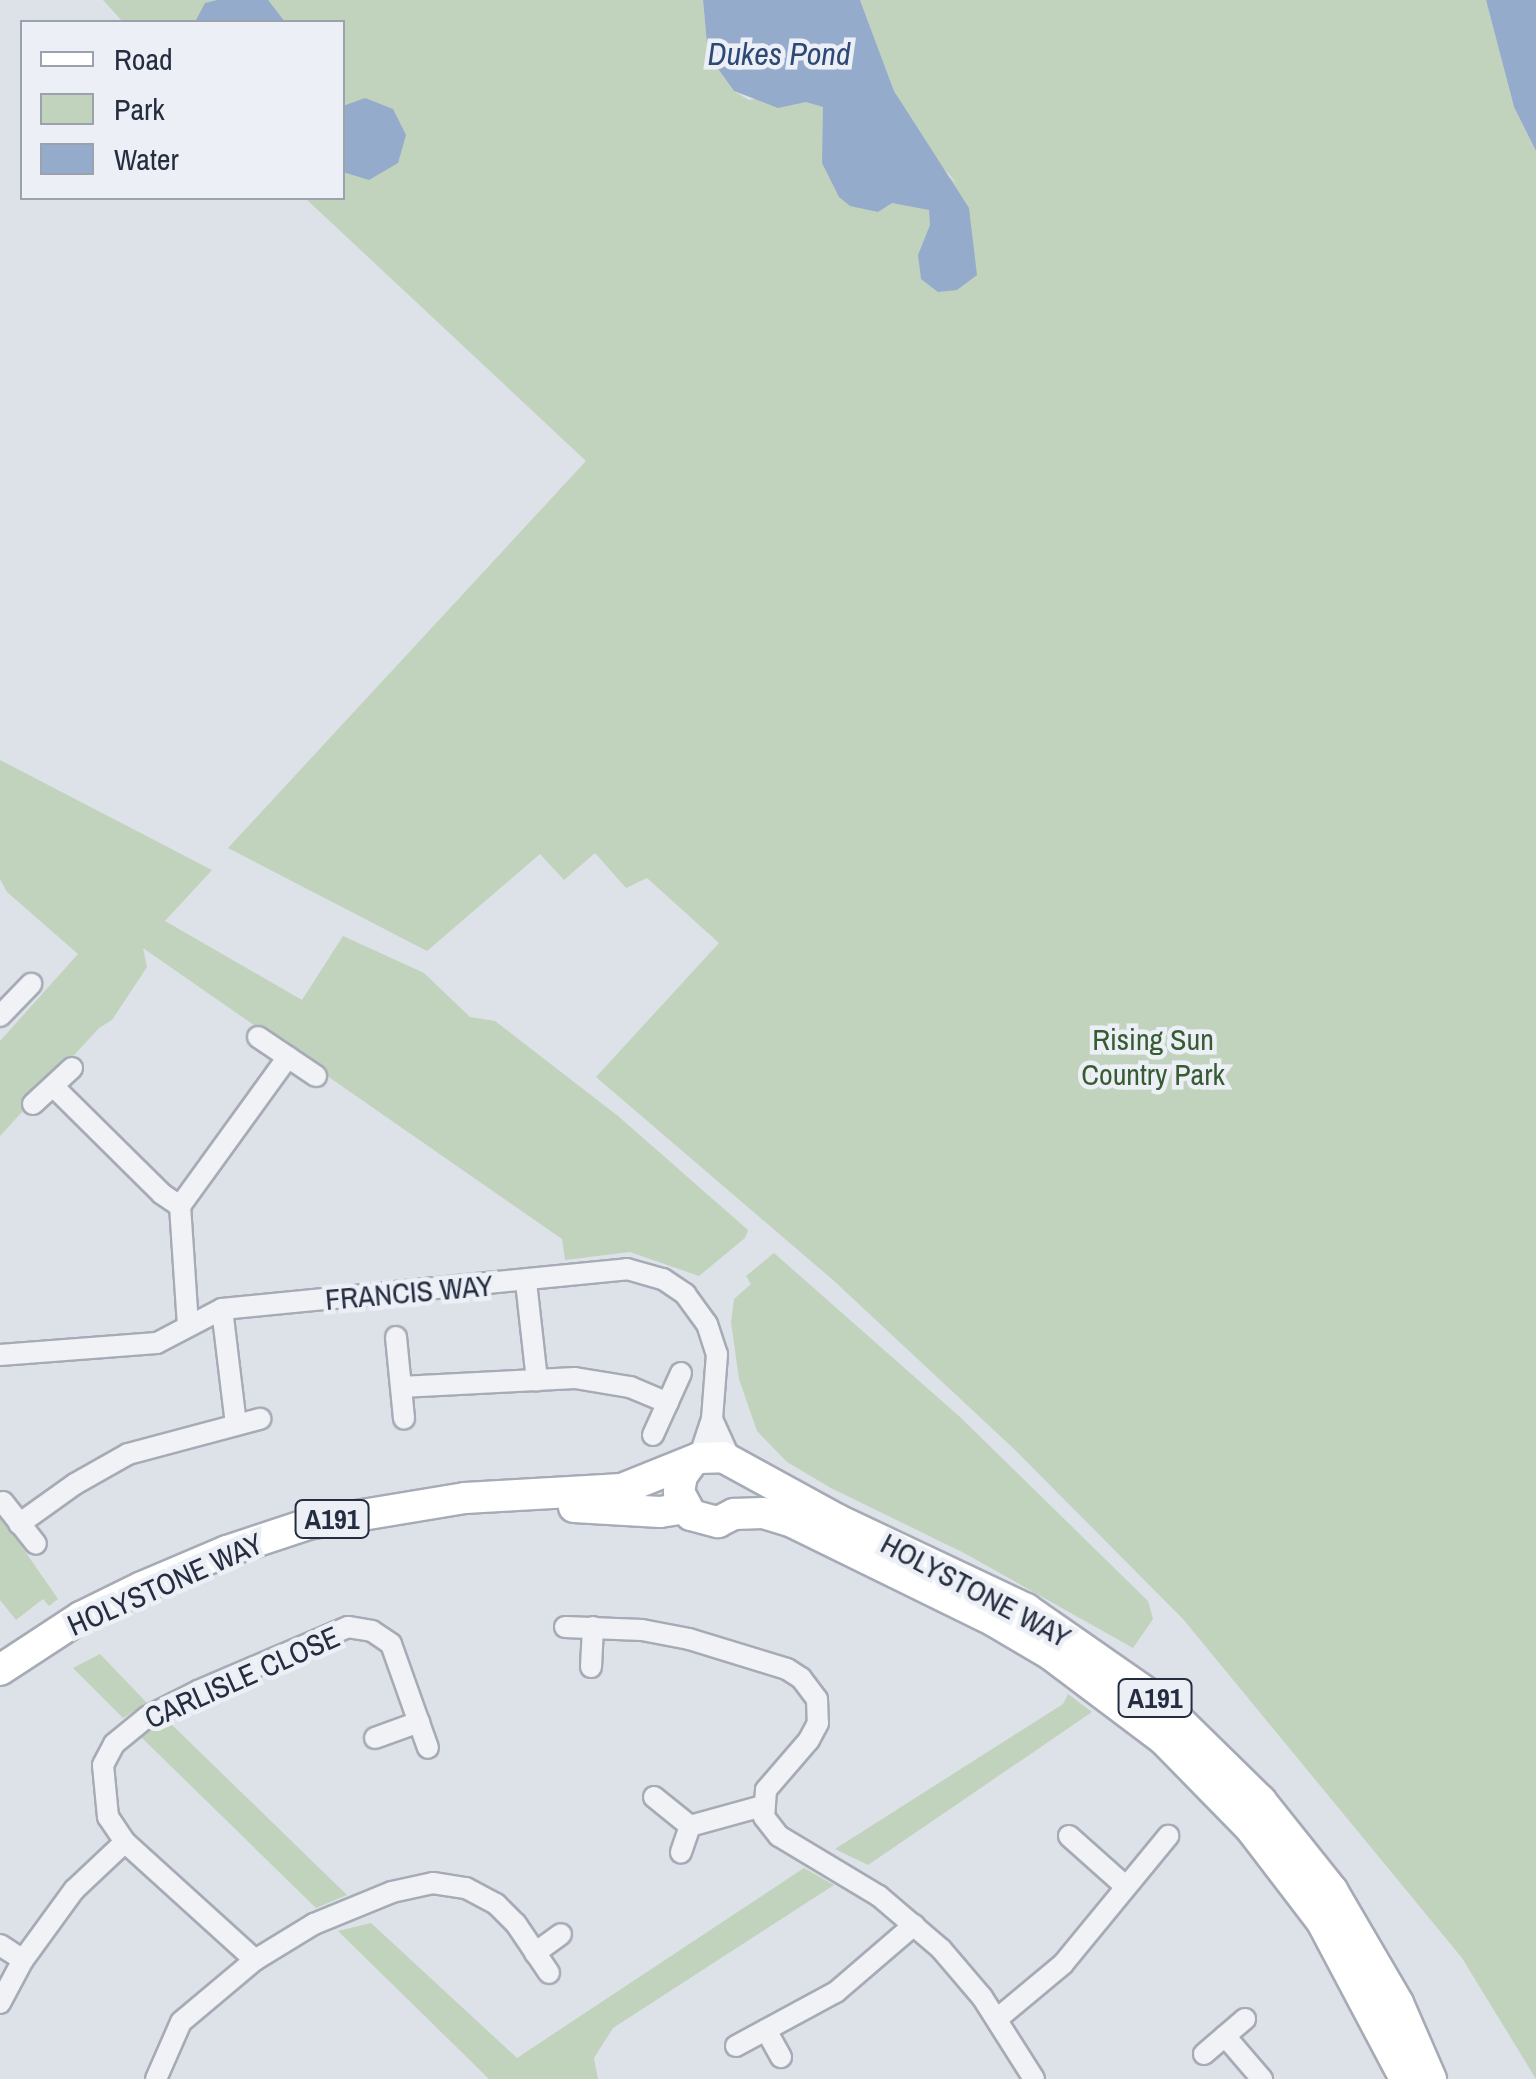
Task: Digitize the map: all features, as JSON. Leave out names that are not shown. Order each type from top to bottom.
[{"type":"main road","name":"HOLYSTONE WAY","points":[[0,1670],[80,1617],[227,1550],[308,1524],[396,1506],[465,1498],[622,1489],[715,1455],[767,1478],[838,1520],[1026,1609],[1161,1703],[1250,1789],[1332,1890],[1398,2002],[1431,2079]]},
{"type":"main road","points":[[685,1508],[679,1484],[696,1460]]},
{"type":"main road","points":[[734,1514],[746,1488],[735,1465]]},
{"type":"main road","name":"HOLYSTONE WAY","points":[[0,1684],[71,1638],[147,1598],[232,1561],[318,1534],[479,1510],[583,1507],[660,1512],[685,1508],[708,1522],[734,1514],[764,1513],[792,1522],[994,1621],[1090,1682],[1163,1739],[1252,1828],[1322,1922],[1405,2079]]},
{"type":"street","points":[[0,1016],[32,984]]},
{"type":"street","points":[[258,1037],[316,1076]]},
{"type":"street","points":[[188,1326],[180,1206],[288,1057]]},
{"type":"street","points":[[33,1104],[72,1068]]},
{"type":"street","points":[[53,1086],[162,1194],[180,1206]]},
{"type":"street","name":"FRANCIS WAY","points":[[0,1355],[157,1343],[222,1309],[627,1270],[663,1279],[685,1294],[707,1324],[717,1354],[712,1419],[696,1460]]},
{"type":"street","points":[[526,1282],[538,1380]]},
{"type":"street","points":[[222,1309],[236,1424]]},
{"type":"street","points":[[396,1337],[404,1418]]},
{"type":"street","points":[[653,1435],[681,1373]]},
{"type":"street","points":[[401,1386],[538,1380],[600,1382],[630,1387],[668,1403]]},
{"type":"street","points":[[20,1524],[75,1484],[128,1454],[260,1419]]},
{"type":"street","name":"FRANCIS WAY","points":[[712,1419],[735,1465]]},
{"type":"street","points":[[2,1502],[36,1544]]},
{"type":"street","points":[[564,1627],[689,1640],[786,1669],[811,1689],[817,1699],[818,1723],[800,1752],[773,1779],[762,1806]]},
{"type":"street","points":[[591,1667],[593,1627]]},
{"type":"street","name":"CARLISLE CLOSE","points":[[254,1960],[125,1842],[108,1817],[102,1791],[104,1765],[114,1744],[147,1717],[198,1691],[348,1628],[372,1631],[391,1644],[428,1748]]},
{"type":"street","points":[[374,1738],[419,1722]]},
{"type":"street","points":[[654,1797],[690,1826]]},
{"type":"street","points":[[690,1826],[762,1806]]},
{"type":"street","points":[[762,1806],[779,1836],[867,1888],[914,1924],[962,1972],[1034,2079]]},
{"type":"street","points":[[681,1852],[690,1826]]},
{"type":"street","points":[[1069,1836],[1124,1885]]},
{"type":"street","points":[[997,2019],[1063,1964],[1168,1836]]},
{"type":"street","points":[[0,2003],[23,1960],[74,1890],[125,1842]]},
{"type":"street","points":[[156,2079],[181,2022],[254,1960],[346,1911],[392,1892],[433,1884],[466,1888],[496,1904],[549,1973]]},
{"type":"street","points":[[736,2046],[859,1976],[914,1924]]},
{"type":"street","points":[[535,1952],[561,1934]]},
{"type":"street","points":[[0,1945],[23,1960]]},
{"type":"street","points":[[1204,2054],[1245,2019]]},
{"type":"street","points":[[766,2030],[782,2058]]},
{"type":"street","points":[[1225,2036],[1262,2079]]},
{"type":"green space","name":"Rising Sun Country Park","points":[[103,0],[703,0],[708,55],[734,91],[749,100],[830,86],[957,183],[939,164],[894,91],[860,0],[1486,0],[1514,107],[1536,151],[1536,2079],[1462,1958],[1183,1619],[1013,1448],[833,1280],[596,1077],[719,943],[647,878],[626,888],[595,853],[564,880],[540,854],[427,951],[228,848],[586,461],[307,200],[345,200],[345,20],[121,20]]},
{"type":"green space","points":[[0,760],[212,870],[165,921],[302,1000],[343,936],[424,973],[470,1017],[495,1021],[618,1116],[748,1230],[745,1238],[699,1276],[630,1252],[565,1260],[562,1239],[143,948],[147,967],[112,1020],[99,1028],[0,1136],[0,1041],[78,954],[7,892],[0,879]]},
{"type":"green space","points":[[774,1253],[960,1417],[1148,1601],[1153,1619],[1133,1648],[964,1553],[831,1488],[787,1462],[757,1431],[739,1379],[731,1322],[734,1299],[751,1284],[746,1276]]},
{"type":"green space","points":[[0,1515],[58,1599],[49,1606],[43,1599],[16,1620],[0,1600]]},
{"type":"green space","points":[[100,1654],[147,1703],[123,1718],[73,1668]]},
{"type":"green space","points":[[1068,1694],[1092,1712],[868,1865],[835,1849],[1063,1704]]},
{"type":"green space","points":[[167,1720],[347,1895],[316,1908],[141,1737]]},
{"type":"green space","points":[[804,1868],[834,1885],[613,2028],[594,2058],[598,2079],[489,2079],[338,1931],[371,1923],[517,2058]]},
{"type":"water","points":[[268,0],[283,20],[196,20],[205,3]]},
{"type":"water","name":"Dukes Pond","points":[[703,0],[860,0],[894,91],[969,208],[977,275],[957,290],[938,292],[921,279],[918,255],[930,225],[929,210],[892,203],[878,212],[850,206],[839,197],[822,163],[823,107],[806,102],[778,108],[734,91],[708,55]]},
{"type":"water","points":[[1486,0],[1536,0],[1536,151],[1514,107]]},
{"type":"water","points":[[365,98],[393,109],[406,135],[398,163],[369,180],[345,173],[345,105]]}]
